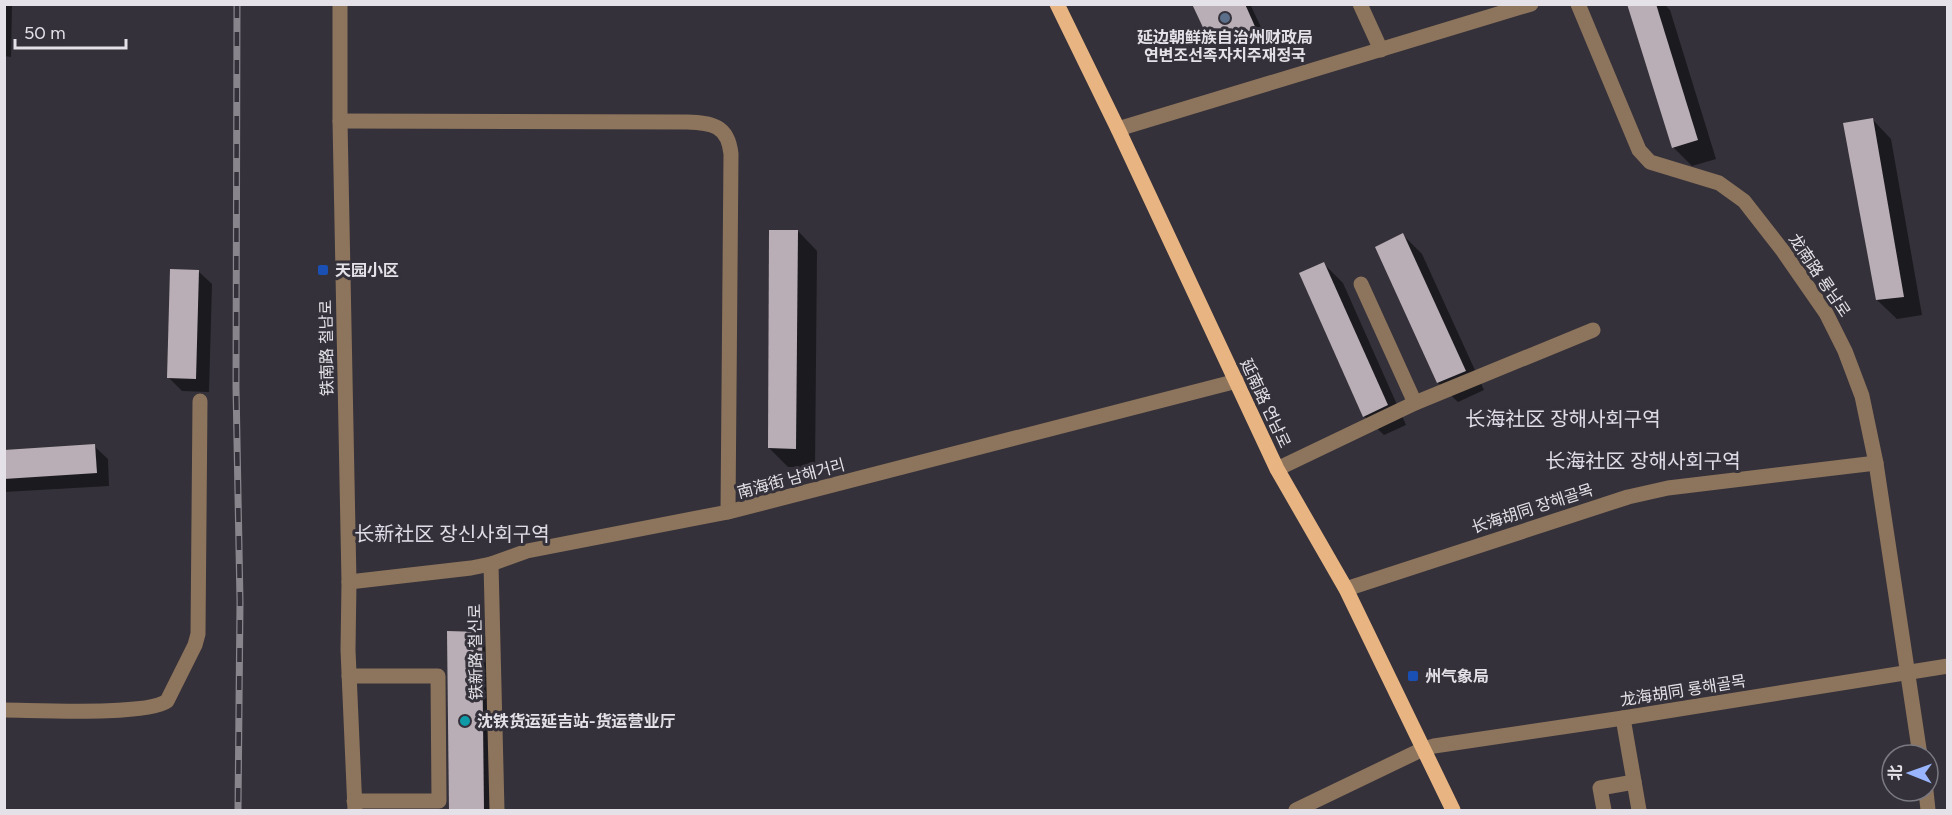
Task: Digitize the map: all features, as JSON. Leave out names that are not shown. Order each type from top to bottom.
[{"type":"main road","name":"延南路 연남로","points":[[1057,4],[1277,469],[1346,588],[1453,810]]},
{"type":"street","name":"铁南路 철남로","points":[[340,4],[349,676],[355,806]]},
{"type":"street","points":[[1360,4],[1381,50]]},
{"type":"street","points":[[1118,129],[1531,4]]},
{"type":"street","name":"龙南路 룡남로","points":[[1578,4],[1639,150],[1650,162],[1696,174],[1719,183],[1744,201],[1783,251],[1826,313],[1845,351],[1862,396],[1876,463],[1918,743]]},
{"type":"street","points":[[340,121],[687,122],[716,126],[725,134],[730,143],[731,154],[728,512]]},
{"type":"street","points":[[1361,284],[1415,403]]},
{"type":"street","points":[[1277,469],[1415,403],[1593,330]]},
{"type":"street","name":"南海街 남해거리","points":[[349,582],[491,564],[527,551],[728,512],[1237,381]]},
{"type":"street","points":[[4,710],[125,710],[161,705],[167,701],[195,645],[198,634],[200,401]]},
{"type":"street","name":"长海胡同 장해골목","points":[[1346,588],[1628,497],[1668,488],[1876,463]]},
{"type":"street","name":"铁新路 철신로","points":[[491,564],[497,810]]},
{"type":"street","name":"龙海胡同 룡해골목","points":[[1296,810],[1423,749],[1947,666]]},
{"type":"street","points":[[349,676],[438,676],[439,801],[355,806]]},
{"type":"street","points":[[1623,718],[1639,810]]},
{"type":"street","points":[[1604,810],[1600,788],[1634,782]]},
{"type":"building","name":"延边朝鲜族自治州财政局 연변조선족자치주재정국","points":[[1192,4],[1245,4],[1257,31],[1214,51]]},
{"type":"building","points":[[1627,4],[1656,4],[1698,140],[1672,148]]},
{"type":"building","points":[[1873,118],[1904,297],[1876,300],[1843,123]]},
{"type":"building","points":[[769,230],[798,230],[796,449],[768,448]]},
{"type":"building","points":[[1403,233],[1466,371],[1437,383],[1375,247]]},
{"type":"building","points":[[1324,262],[1388,405],[1363,417],[1299,273]]},
{"type":"building","points":[[170,269],[199,270],[196,379],[167,378]]},
{"type":"building","points":[[95,444],[97,473],[4,479],[4,450]]},
{"type":"building","name":"沈铁货运延吉站-货运营业厅","points":[[447,631],[482,632],[484,810],[449,810]]},
{"type":"railway","points":[[237,4],[236,387],[240,602],[238,810]]},
{"type":"place","name":"延边朝鲜族自治州财政局 연변조선족자치주재정국","points":[[1225,18]]},
{"type":"place","name":"天园小区","points":[[323,270]]},
{"type":"place","name":"州气象局","points":[[1413,676]]},
{"type":"place","name":"沈铁货运延吉站-货运营业厅","points":[[465,721]]},
{"type":"district","name":"长海社区 장해사회구역","points":[[1563,419]]},
{"type":"district","name":"长海社区 장해사회구역","points":[[1643,461]]},
{"type":"district","name":"长新社区 장신사회구역","points":[[452,534]]}]
